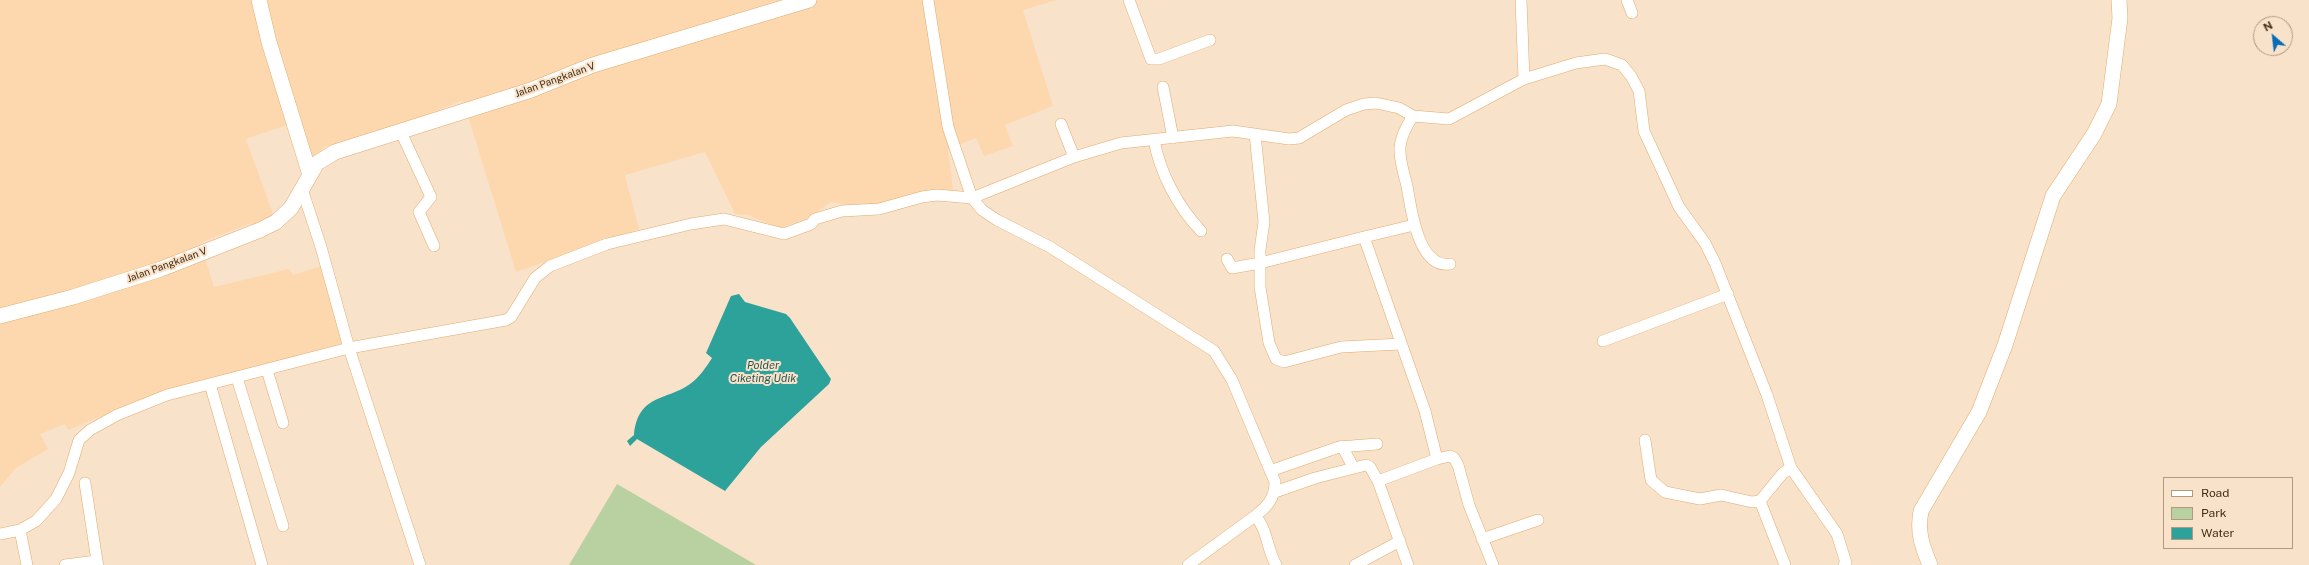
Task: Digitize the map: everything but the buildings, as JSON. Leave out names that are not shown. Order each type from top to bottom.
[{"type":"street","points":[[259,0],[269,42],[310,175]]},
{"type":"street","name":"Jalan Pangkalan V","points":[[0,316],[73,297],[154,272],[260,230],[276,222],[291,208],[317,163],[335,152],[400,130],[531,90],[593,65],[809,0]]},
{"type":"street","points":[[928,0],[948,127],[972,198],[982,210],[996,220],[1050,247],[1214,350],[1232,380],[1275,482],[1275,492],[1267,507],[1188,565]]},
{"type":"street","points":[[1129,0],[1151,59],[1159,59],[1210,40]]},
{"type":"street","points":[[1521,0],[1524,79]]},
{"type":"street","points":[[1627,0],[1632,13]]},
{"type":"street","points":[[1930,565],[1920,539],[1918,526],[1921,511],[1979,412],[2005,345],[2053,196],[2094,134],[2108,104],[2120,18],[2119,0]]},
{"type":"street","points":[[0,534],[20,530],[36,521],[56,499],[68,473],[76,444],[90,430],[117,415],[167,395],[350,348],[506,320],[514,313],[535,278],[550,266],[607,244],[692,224],[724,219],[784,234],[811,224],[815,219],[842,211],[879,209],[922,197],[937,195],[972,198],[1074,157],[1121,143],[1234,131],[1289,139],[1299,138],[1346,110],[1364,104],[1376,104],[1399,108],[1413,116],[1449,119],[1524,79],[1576,63],[1605,59],[1622,65],[1631,76],[1639,91],[1644,131],[1668,187],[1679,207],[1705,243],[1728,294],[1767,395],[1791,468],[1836,534],[1846,563],[1844,565]]},
{"type":"street","points":[[1163,87],[1173,138]]},
{"type":"street","points":[[1413,116],[1400,146],[1414,225],[1427,253],[1436,262],[1450,264]]},
{"type":"street","points":[[1061,124],[1074,157]]},
{"type":"street","points":[[400,130],[431,198],[419,212],[434,246]]},
{"type":"street","points":[[1255,134],[1264,222],[1260,250],[1260,287],[1269,343],[1278,361],[1340,346],[1401,344]]},
{"type":"street","points":[[1154,140],[1156,151],[1174,194],[1192,222],[1201,231]]},
{"type":"street","points":[[302,189],[321,247],[350,348],[420,565]]},
{"type":"street","points":[[1226,259],[1232,268],[1260,263],[1414,225]]},
{"type":"street","points":[[1364,237],[1430,426],[1437,459]]},
{"type":"street","points":[[1603,341],[1728,294]]},
{"type":"street","points":[[267,370],[282,423]]},
{"type":"street","points":[[237,378],[283,526]]},
{"type":"street","points":[[210,384],[262,565]]},
{"type":"street","points":[[1644,440],[1651,480],[1665,492],[1700,499],[1721,496],[1752,502],[1760,501],[1783,473],[1791,468]]},
{"type":"street","points":[[1270,471],[1342,446],[1377,444]]},
{"type":"street","points":[[1342,446],[1353,467]]},
{"type":"street","points":[[1378,481],[1437,459],[1450,456],[1454,458],[1458,465],[1469,505],[1493,565]]},
{"type":"street","points":[[1275,492],[1353,467],[1366,465],[1370,467],[1378,481],[1408,565]]},
{"type":"street","points":[[65,565],[97,563],[85,483]]},
{"type":"street","points":[[1760,501],[1785,565]]},
{"type":"street","points":[[1256,516],[1263,524],[1267,543],[1276,565]]},
{"type":"street","points":[[1482,539],[1538,520]]},
{"type":"street","points":[[20,530],[27,565]]},
{"type":"street","points":[[1355,565],[1400,541]]},
{"type":"shaded area","points":[[0,0],[1057,0],[1023,10],[1053,106],[1005,125],[1013,146],[984,156],[976,138],[948,149],[954,196],[871,209],[831,202],[805,220],[779,228],[748,215],[735,214],[705,152],[625,175],[639,229],[516,272],[463,100],[348,147],[326,146],[301,172],[287,125],[246,139],[276,222],[249,224],[200,243],[214,287],[289,269],[293,275],[322,266],[343,343],[156,394],[68,430],[65,424],[40,434],[48,449],[16,468],[0,487]]},
{"type":"green space","points":[[617,484],[756,565],[569,565]]},
{"type":"water","name":"Polder Ciketing Udik","points":[[739,294],[745,302],[786,314],[831,379],[829,384],[761,447],[725,491],[637,439],[630,446],[627,441],[634,435],[641,412],[647,405],[654,400],[690,384],[702,372],[712,358],[706,353],[731,296]]}]
